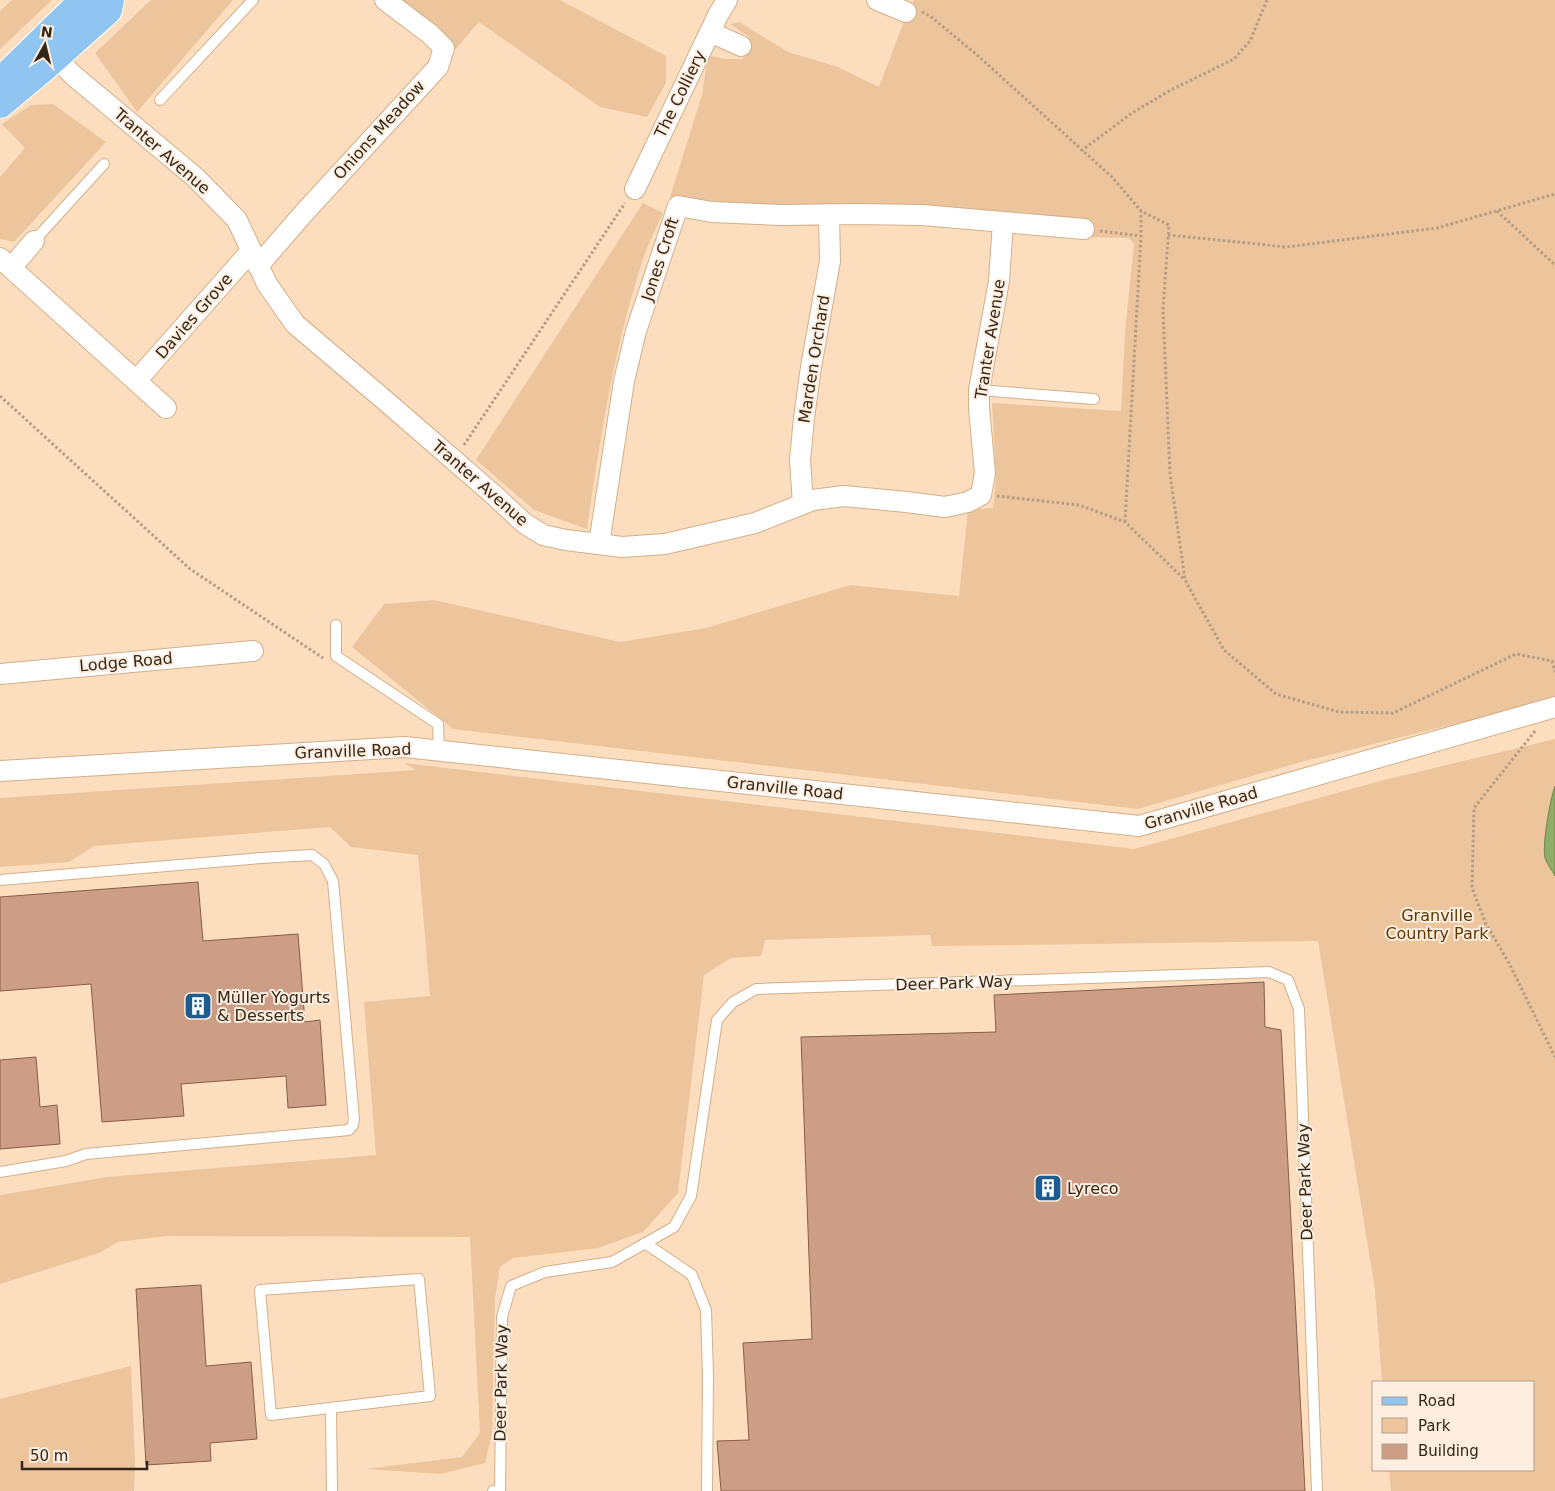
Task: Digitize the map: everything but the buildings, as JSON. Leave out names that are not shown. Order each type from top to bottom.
[{"type":"main road","points":[[0,104],[48,50],[84,0]]},
{"type":"main road","points":[[0,82],[108,10],[110,0]]},
{"type":"street","name":"Onions Meadow","points":[[254,258],[303,214],[438,67],[444,48],[430,34],[385,0]]},
{"type":"street","name":"The Colliery","points":[[635,189],[718,14],[727,0]]},
{"type":"street","points":[[877,0],[906,12]]},
{"type":"street","points":[[710,32],[741,46]]},
{"type":"street","name":"Tranter Avenue","points":[[48,50],[96,95],[196,178],[237,220],[267,284],[295,324],[454,460],[524,524],[543,535],[566,540],[622,547],[665,544],[755,522],[813,500],[844,496],[945,507],[968,502],[981,495],[986,474],[980,390],[999,281],[1003,222]]},
{"type":"street","name":"Jones Croft","points":[[599,544],[624,381],[636,332],[678,206],[712,212],[781,215],[922,215],[1084,229]]},
{"type":"street","name":"Marden Orchard","points":[[803,504],[800,460],[811,367],[830,261],[829,214]]},
{"type":"street","points":[[34,241],[6,263],[166,408]]},
{"type":"street","name":"Davies Grove","points":[[136,382],[254,258]]},
{"type":"street","name":"Lodge Road","points":[[0,674],[253,651]]},
{"type":"street","name":"Granville Road","points":[[0,771],[405,747],[1139,826],[1554,708]]},
{"type":"lane","points":[[160,100],[253,0]]},
{"type":"lane","points":[[34,241],[104,164]]},
{"type":"lane","points":[[980,390],[1094,399]]},
{"type":"lane","points":[[336,624],[336,656],[438,724],[439,750]]},
{"type":"lane","points":[[0,880],[312,855],[324,864],[333,881],[354,1119],[353,1125],[349,1130],[86,1154],[66,1161],[0,1172]]},
{"type":"lane","name":"Deer Park Way","points":[[493,1491],[500,1491],[502,1317],[511,1286],[544,1272],[612,1262],[674,1227],[691,1196],[717,1020],[733,1002],[756,989],[1269,972],[1288,980],[1298,1009],[1317,1491]]},
{"type":"lane","points":[[645,1243],[692,1275],[706,1310],[708,1376],[707,1491]]},
{"type":"lane","points":[[419,1279],[430,1396],[331,1408],[271,1415],[260,1290],[419,1279]]},
{"type":"lane","points":[[331,1408],[332,1491]]},
{"type":"path","points":[[1081,150],[1147,104],[1234,59],[1250,41],[1267,0]]},
{"type":"path","points":[[906,12],[911,6],[930,16],[976,54],[1112,178],[1141,211],[1169,225],[1162,310],[1169,464],[1185,580]]},
{"type":"path","points":[[454,460],[635,189]]},
{"type":"path","points":[[1168,235],[1286,247],[1437,228],[1555,194]]},
{"type":"path","points":[[1125,522],[1141,211]]},
{"type":"path","points":[[1496,211],[1555,265]]},
{"type":"path","points":[[1084,229],[1141,236]]},
{"type":"path","points":[[0,396],[190,569],[328,661]]},
{"type":"path","points":[[981,495],[1079,505],[1125,522],[1185,580],[1224,650],[1276,694],[1339,712],[1393,713],[1516,654],[1552,661],[1555,672]]},
{"type":"path","points":[[1554,708],[1474,808],[1472,888],[1486,924],[1509,963],[1555,1057]]},
{"type":"green space","points":[[12,0],[52,0],[0,49],[0,11]]},
{"type":"green space","points":[[151,0],[233,0],[137,112],[95,53]]},
{"type":"green space","points":[[395,0],[560,0],[666,56],[666,83],[647,117],[600,107],[479,22],[454,51],[415,14]]},
{"type":"green space","points":[[914,0],[1555,0],[1555,697],[1535,704],[1301,762],[1138,809],[453,729],[352,647],[384,604],[434,600],[620,642],[706,628],[850,585],[959,596],[968,510],[993,508],[996,478],[992,403],[1121,411],[1125,331],[1134,244],[1129,238],[1083,237],[738,208],[670,197],[702,95],[708,55],[724,59],[742,59],[751,49],[749,37],[730,24],[739,22],[788,52],[838,67],[879,87]]},
{"type":"green space","points":[[53,104],[106,142],[14,242],[0,239],[0,177],[25,148],[2,124],[31,105]]},
{"type":"green space","points":[[643,203],[663,213],[644,256],[623,328],[603,428],[587,529],[534,510],[476,460]]},
{"type":"green space","name":"Granville Country Park","points":[[1555,739],[1555,1491],[1391,1491],[1389,1471],[1535,1471],[1535,1381],[1382,1381],[1375,1290],[1318,941],[932,946],[930,935],[765,940],[761,956],[731,958],[704,975],[678,1193],[643,1232],[598,1248],[513,1258],[500,1267],[495,1299],[492,1434],[485,1463],[441,1474],[366,1469],[462,1457],[480,1433],[470,1237],[166,1236],[118,1242],[99,1253],[0,1284],[0,1195],[107,1177],[376,1155],[364,1002],[430,996],[418,855],[351,847],[330,827],[94,846],[69,862],[0,867],[0,798],[416,770],[404,763],[1134,849],[1380,781]]},
{"type":"green space","points":[[131,1366],[135,1462],[134,1491],[0,1491],[0,1399]]},
{"type":"shaded area","points":[[1555,786],[1555,876],[1545,858],[1544,852],[1547,822]]},
{"type":"place","name":"Müller Yogurts & Desserts","points":[[198,1006]]},
{"type":"place","name":"Lyreco","points":[[1048,1188]]}]
